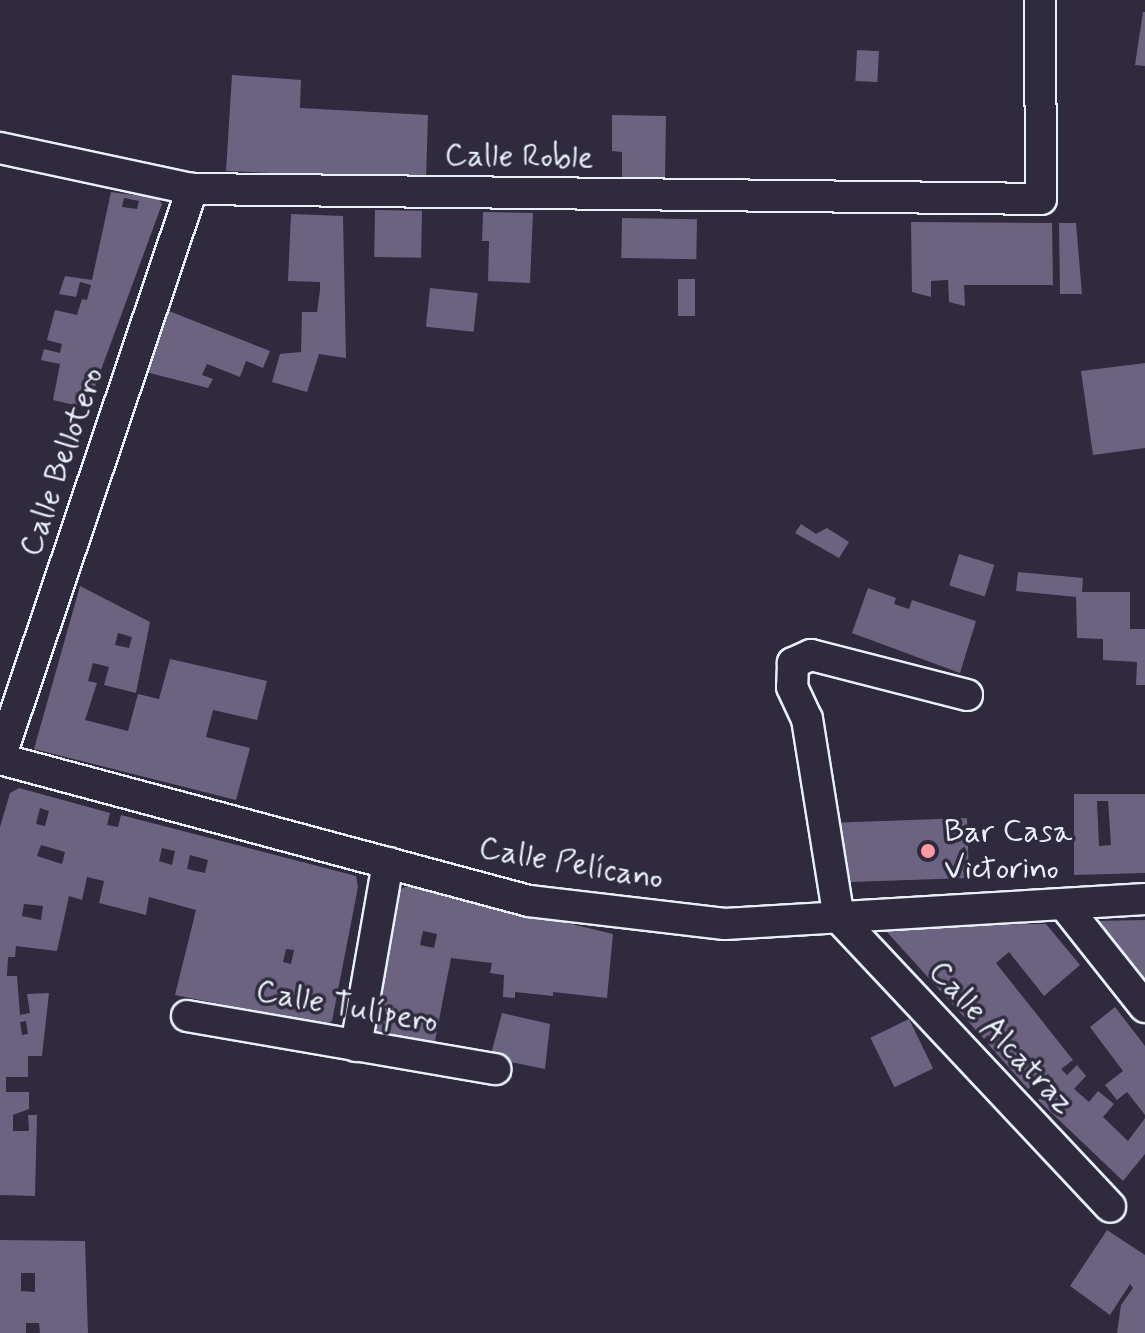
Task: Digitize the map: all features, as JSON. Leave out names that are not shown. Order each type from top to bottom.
[{"type":"street","name":"Calle Roble","points":[[0,148],[192,189],[1041,199],[1040,0]]},
{"type":"street","name":"Calle Bellotero","points":[[0,759],[192,189]]},
{"type":"street","points":[[839,918],[807,719],[792,687],[793,663],[811,655],[967,695]]},
{"type":"street","name":"Calle Pelícano","points":[[0,759],[529,901],[725,924],[1145,899]]},
{"type":"street","points":[[356,1046],[388,863]]},
{"type":"street","points":[[1065,906],[1145,1007]]},
{"type":"street","name":"Calle Alcatraz","points":[[839,918],[1110,1207]]},
{"type":"street","name":"Calle Tulípero","points":[[187,1016],[495,1069]]},
{"type":"building","points":[[1145,12],[1145,66],[1135,65]]},
{"type":"building","points":[[857,50],[879,51],[877,82],[855,81]]},
{"type":"building","points":[[232,75],[301,80],[300,108],[428,115],[426,180],[226,171]]},
{"type":"building","points":[[612,115],[666,116],[665,179],[622,179],[622,152],[612,151]]},
{"type":"building","points":[[111,192],[158,198],[162,204],[87,408],[53,400],[60,364],[41,360],[44,349],[60,353],[62,344],[47,340],[55,310],[77,315],[82,299],[87,300],[91,285],[80,282],[76,297],[59,294],[65,276],[92,280]],"holes":[[[124,198],[139,201],[137,209],[122,207]]]},
{"type":"building","points":[[375,210],[422,211],[421,258],[374,257]]},
{"type":"building","points":[[483,212],[533,213],[530,283],[488,281],[489,241],[482,241]]},
{"type":"building","points":[[291,214],[343,216],[346,358],[319,354],[307,392],[272,382],[280,354],[301,352],[302,312],[317,312],[320,290],[320,282],[288,281]]},
{"type":"building","points":[[622,218],[697,219],[696,259],[621,258]]},
{"type":"building","points":[[911,222],[1052,223],[1053,285],[964,285],[965,306],[949,302],[948,280],[931,281],[931,297],[912,292]]},
{"type":"building","points":[[1059,223],[1076,223],[1082,294],[1060,294]]},
{"type":"building","points":[[678,279],[695,279],[695,316],[678,316]]},
{"type":"building","points":[[430,288],[478,293],[474,332],[426,327]]},
{"type":"building","points":[[169,311],[270,351],[263,368],[246,361],[240,377],[207,364],[202,375],[213,379],[208,388],[146,372]]},
{"type":"building","points":[[1145,363],[1145,448],[1093,455],[1081,371]]},
{"type":"building","points":[[801,524],[816,534],[827,528],[849,542],[839,558],[795,533]]},
{"type":"building","points":[[959,554],[994,565],[985,596],[949,586]]},
{"type":"building","points":[[1018,572],[1083,578],[1082,592],[1130,592],[1130,629],[1145,629],[1145,685],[1136,685],[1137,662],[1103,660],[1103,639],[1077,638],[1076,597],[1016,591]]},
{"type":"building","points":[[80,586],[150,622],[136,693],[104,685],[109,667],[93,663],[88,681],[97,683],[85,720],[128,731],[138,694],[159,699],[170,659],[267,681],[257,720],[213,710],[206,737],[250,748],[236,800],[34,749]],"holes":[[[118,633],[132,637],[129,648],[115,645]]]},
{"type":"building","points":[[868,588],[896,598],[894,604],[909,609],[912,600],[976,621],[960,673],[852,633]]},
{"type":"building","points":[[19,788],[110,813],[107,825],[118,827],[121,815],[356,876],[358,887],[332,1021],[325,1025],[175,995],[196,910],[149,897],[146,915],[99,903],[104,881],[87,877],[82,900],[69,896],[57,951],[16,946],[15,957],[8,957],[7,976],[17,976],[20,1015],[30,1013],[27,994],[49,993],[42,1056],[28,1056],[28,1077],[6,1077],[6,1092],[29,1092],[29,1109],[13,1115],[13,1131],[29,1131],[28,1115],[37,1115],[35,1196],[0,1195],[0,827],[10,793]],"holes":[[[40,808],[49,811],[45,826],[36,824]],[[41,845],[65,852],[62,864],[37,856]],[[162,848],[175,851],[172,865],[159,861]],[[190,855],[208,860],[205,873],[187,869]],[[24,904],[43,906],[41,920],[22,916]],[[286,949],[294,950],[291,964],[283,962]],[[26,1021],[28,1034],[22,1035],[20,1022]]]},
{"type":"building","points":[[1074,794],[1145,794],[1145,873],[1074,875]],"holes":[[[1097,801],[1108,801],[1111,845],[1099,846]]]},
{"type":"building","points":[[967,818],[969,878],[836,883],[834,823]]},
{"type":"building","points":[[409,885],[613,934],[607,998],[553,992],[553,996],[515,992],[515,998],[503,997],[504,975],[490,973],[492,963],[451,958],[434,1046],[373,1032],[397,891]],"holes":[[[423,931],[437,934],[434,948],[420,945]]]},
{"type":"building","points":[[1145,920],[1145,987],[1095,926],[1097,921]]},
{"type":"building","points":[[1046,924],[1080,965],[1044,996],[1009,952],[996,963],[1073,1060],[1061,1069],[1067,1075],[1077,1065],[1086,1076],[1074,1089],[1089,1102],[1098,1091],[1114,1104],[1103,1117],[1128,1141],[1145,1118],[1145,1154],[1123,1181],[1038,1100],[1056,1084],[1048,1074],[1028,1089],[988,1044],[992,1039],[988,1035],[984,1039],[886,931],[892,925]]},
{"type":"building","points":[[1115,1007],[1145,1046],[1145,1115],[1127,1092],[1117,1100],[1105,1085],[1123,1071],[1090,1027]]},
{"type":"building","points":[[502,1013],[550,1024],[545,1069],[490,1058]]},
{"type":"building","points":[[909,1019],[933,1068],[894,1087],[870,1038]]},
{"type":"building","points":[[1107,1230],[1145,1255],[1145,1333],[1117,1333],[1121,1305],[1133,1288],[1130,1284],[1110,1315],[1070,1286]]},
{"type":"building","points":[[0,1240],[85,1241],[88,1333],[40,1333],[39,1323],[26,1323],[26,1333],[0,1333]],"holes":[[[21,1273],[35,1273],[35,1292],[21,1291]]]},
{"type":"place","name":"Bar Casa Victorino","points":[[928,851]]}]
